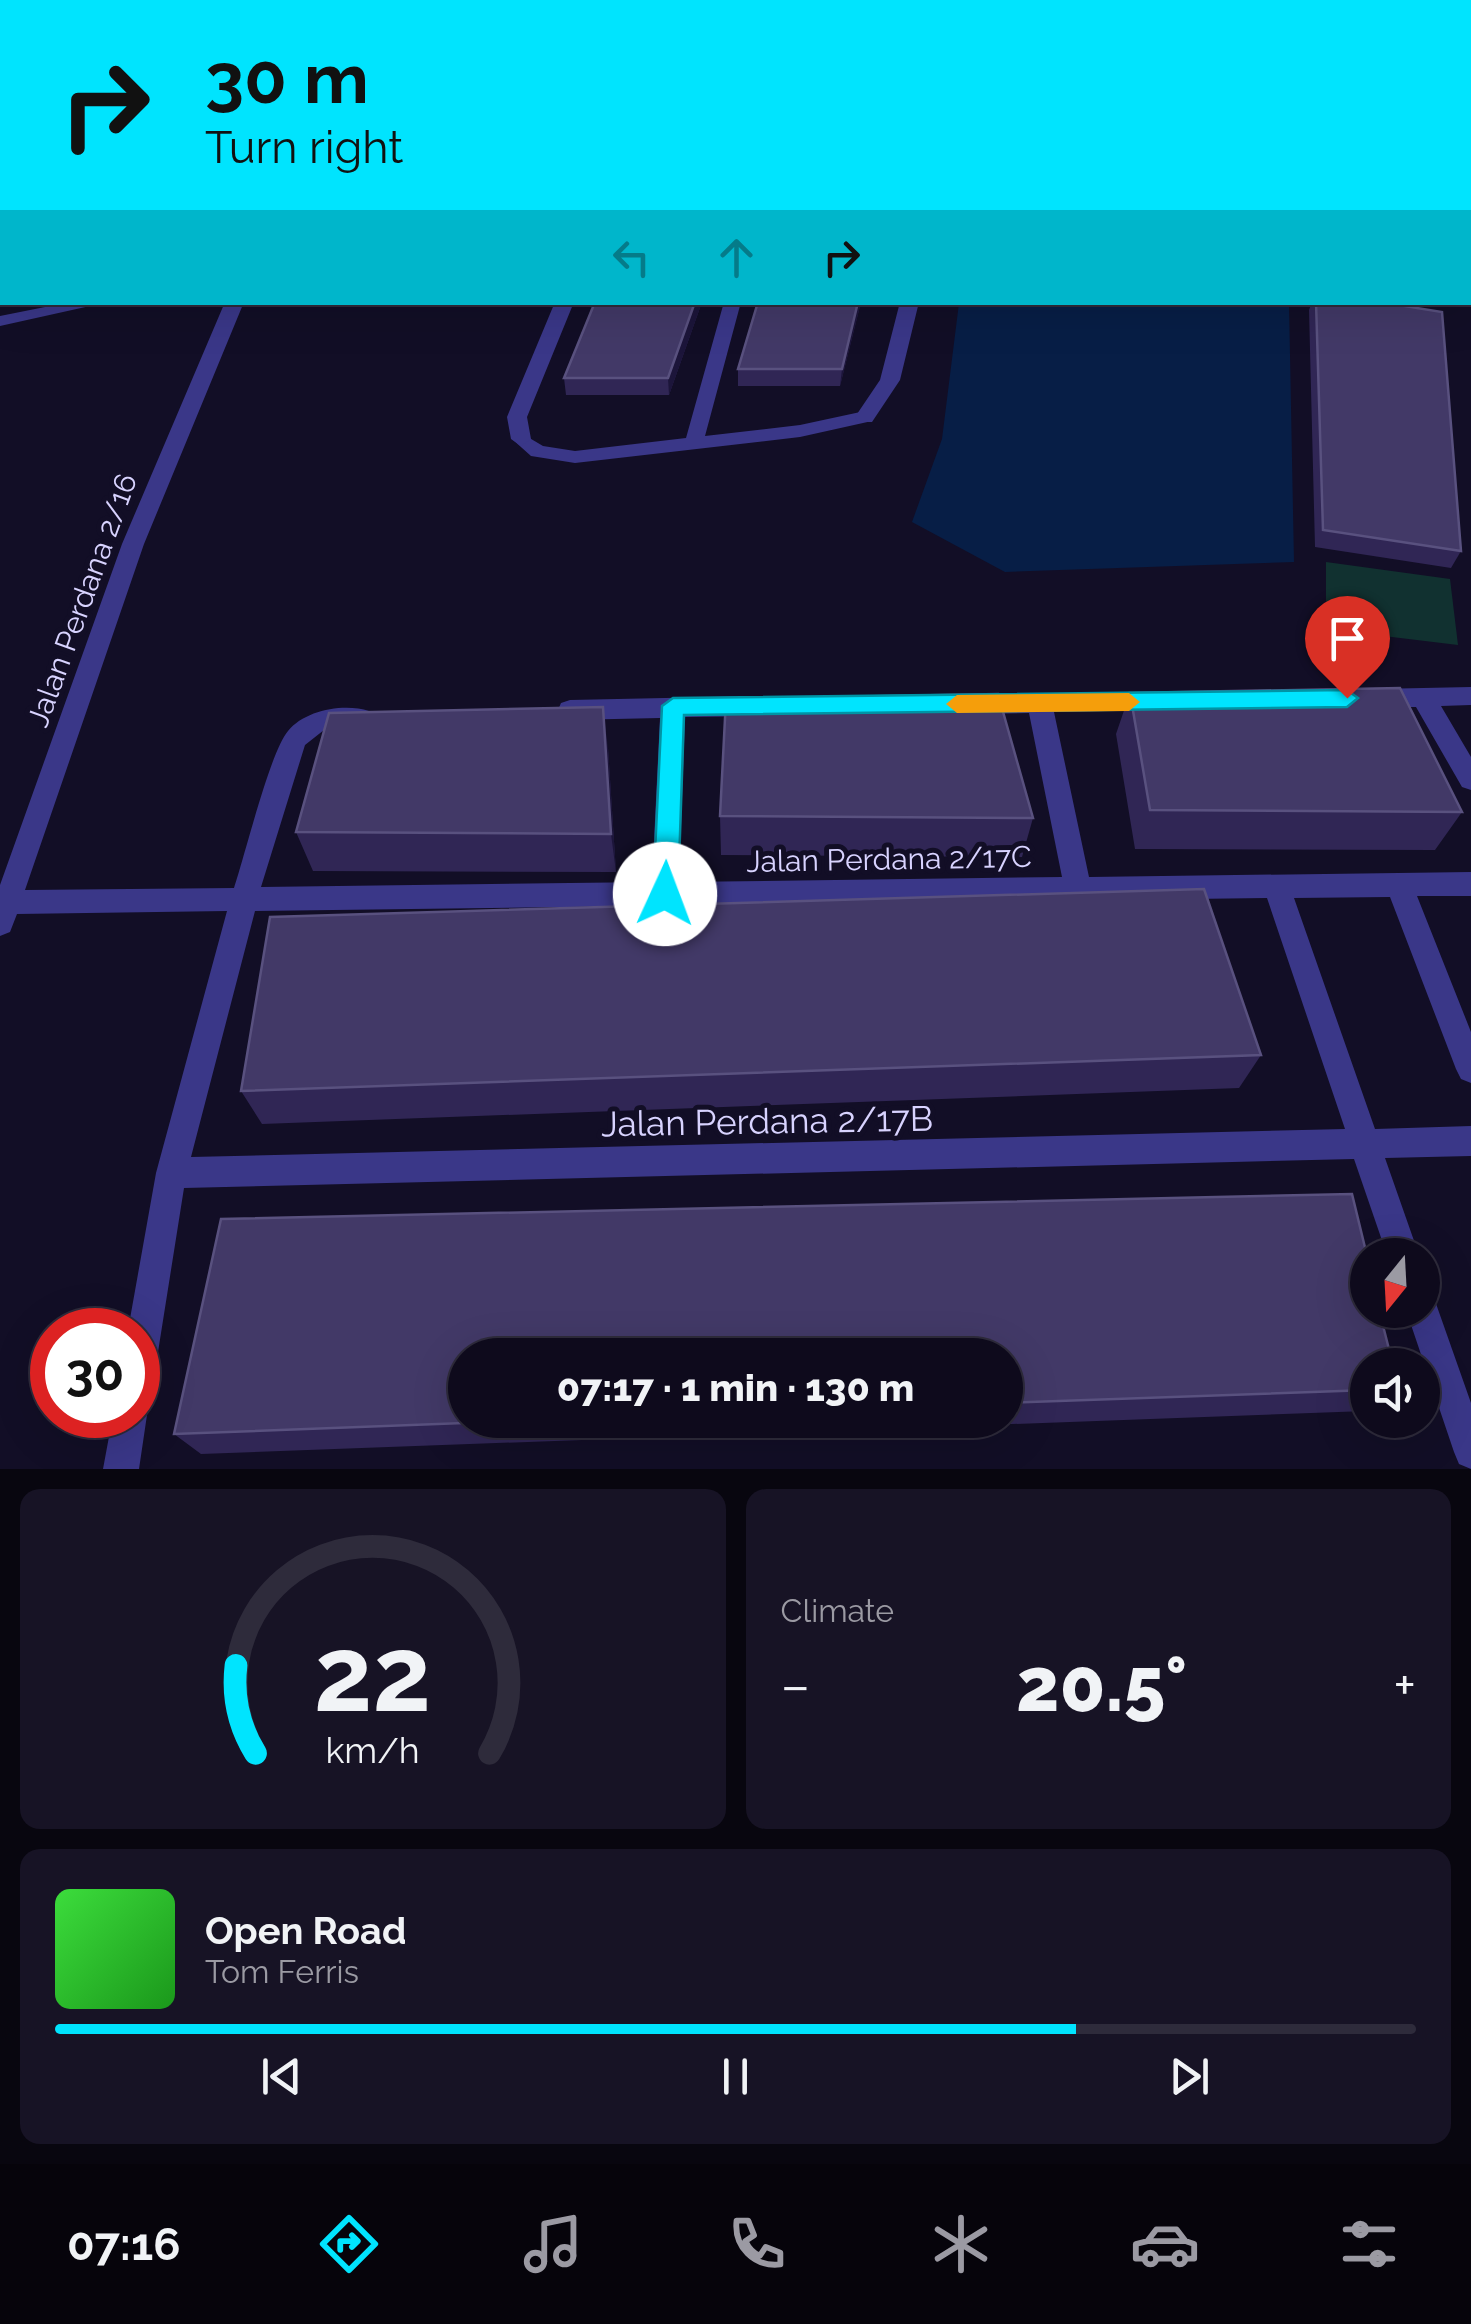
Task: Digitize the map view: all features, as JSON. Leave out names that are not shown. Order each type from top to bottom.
[{"type":"street","name":"Jalan Perdana 2/16","points":[[4,913],[133,544],[234,305]]},
{"type":"street","points":[[521,439],[518,417],[564,305]]},
{"type":"street","points":[[865,416],[890,380],[909,305]]},
{"type":"street","points":[[1347,698],[1471,696]]},
{"type":"street","points":[[1424,697],[1471,780]]},
{"type":"street","points":[[944,704],[1194,701]]},
{"type":"street","points":[[1040,704],[1078,889]]},
{"type":"street","points":[[665,894],[673,706]]},
{"type":"street","points":[[538,712],[789,706]]},
{"type":"street","points":[[149,1308],[171,1174],[244,899],[294,741],[306,726],[325,719],[383,717]]},
{"type":"street","name":"Jalan Perdana 2/17C","points":[[4,913],[244,899],[1471,884]]},
{"type":"street","points":[[1399,885],[1471,1069]]},
{"type":"street","points":[[1276,886],[1397,1238]]},
{"type":"street","name":"Jalan Perdana 2/17B","points":[[171,1174],[1471,1141]]},
{"type":"street","points":[[1429,1328],[1468,1432]]},
{"type":"street","points":[[121,1469],[126,1438]]},
{"type":"lane","points":[[694,442],[732,305]]},
{"type":"lane","points":[[0,321],[54,307]]},
{"type":"lane","points":[[521,439],[538,452],[575,457],[800,431],[865,416]]},
{"type":"green space","points":[[1326,562],[1450,579],[1458,645],[1326,629]]},
{"type":"water","points":[[959,305],[1289,305],[1294,562],[1005,572],[912,522],[942,439]]},
{"type":"building","points":[[594,305],[694,305],[668,378],[564,378]]},
{"type":"building","points":[[757,305],[857,305],[842,369],[738,369]]},
{"type":"building","points":[[1316,305],[1399,305],[1442,312],[1461,551],[1323,530]]},
{"type":"building","points":[[1400,688],[1462,812],[1150,810],[1130,693]]},
{"type":"building","points":[[998,694],[1033,818],[720,816],[726,699]]},
{"type":"building","points":[[603,707],[611,834],[296,832],[329,713]]},
{"type":"building","points":[[1204,889],[1261,1055],[241,1091],[270,917]]},
{"type":"building","points":[[1352,1194],[1363,1238],[1350,1238],[1350,1328],[1384,1328],[1389,1348],[1350,1348],[1350,1391],[1023,1402],[1023,1338],[448,1338],[448,1424],[174,1434],[221,1219]]},
{"type":"slow traffic","points":[[957,704],[1129,702]]},
{"type":"route","points":[[665,894],[673,706],[1347,698]]}]
